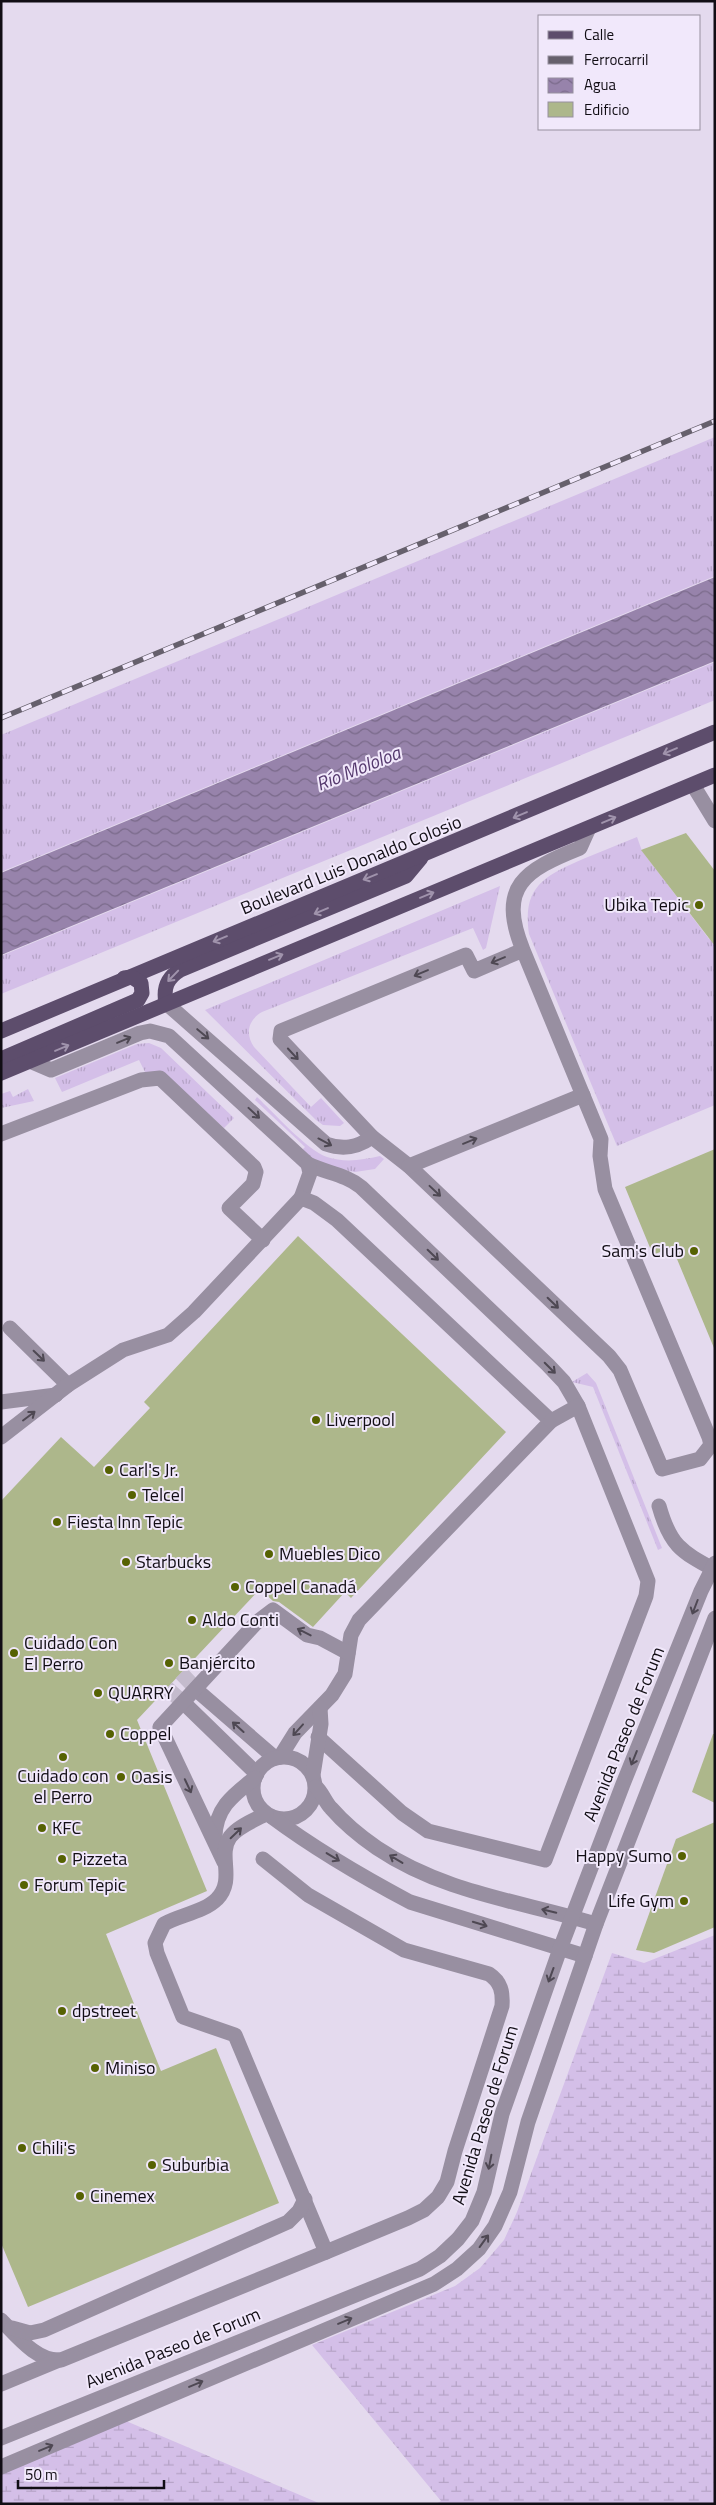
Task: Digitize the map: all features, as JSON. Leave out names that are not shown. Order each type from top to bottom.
[{"type":"main road","name":"Boulevard Luis Donaldo Colosio","points":[[1,1030],[715,732]]},
{"type":"main road","points":[[1,1074],[166,1003],[715,776]]},
{"type":"main road","points":[[166,1003],[165,987],[168,980],[180,970],[406,876],[424,855]]},
{"type":"main road","points":[[1,1059],[138,1000],[142,994],[141,983],[132,977],[124,978]]},
{"type":"street","points":[[693,785],[715,821]]},
{"type":"street","points":[[523,950],[474,971],[466,955],[281,1031],[280,1039],[372,1137],[409,1166],[609,1356],[620,1370],[662,1469],[700,1459],[711,1455],[709,1437],[605,1189],[600,1156],[601,1139],[523,950],[512,915],[514,898],[520,883],[531,871],[546,862],[580,848],[588,828]]},
{"type":"street","points":[[166,1003],[326,1144],[339,1148],[352,1147],[372,1137]]},
{"type":"street","points":[[30,1061],[51,1070],[140,1033],[160,1032],[177,1041],[309,1168],[350,1178],[361,1187],[564,1382],[578,1406],[648,1581],[646,1596],[545,1860],[445,1835],[421,1827],[402,1813],[318,1737]]},
{"type":"street","points":[[1,1134],[141,1080],[160,1078],[254,1167],[256,1172],[253,1184],[229,1208],[263,1240]]},
{"type":"street","points":[[409,1166],[583,1095]]},
{"type":"street","points":[[1,1437],[63,1390],[123,1350],[168,1335],[194,1312],[263,1240],[307,1200],[309,1168]]},
{"type":"street","points":[[307,1200],[338,1220],[550,1421]]},
{"type":"street","points":[[10,1328],[63,1390]]},
{"type":"street","points":[[1,1402],[63,1390]]},
{"type":"street","points":[[215,1844],[216,1821],[231,1795],[256,1776],[261,1768],[278,1758],[295,1733],[332,1696],[345,1674],[351,1635],[359,1620],[550,1421],[578,1406]]},
{"type":"street","points":[[660,1506],[664,1525],[674,1542],[690,1556],[713,1567]]},
{"type":"street","name":"Avenida Paseo de Forum","points":[[1,2438],[420,2269],[440,2256],[458,2239],[472,2221],[484,2192],[502,2114],[572,1917],[713,1567]]},
{"type":"street","points":[[226,1866],[160,1727],[256,1623],[273,1610],[306,1635],[320,1638],[348,1653]]},
{"type":"street","points":[[1,2467],[434,2284],[457,2269],[479,2249],[496,2226],[510,2192],[528,2122],[596,1924],[715,1618]]},
{"type":"street","points":[[200,1693],[278,1758],[297,1760],[307,1766],[332,1810],[377,1848],[423,1875],[450,1886],[596,1924]]},
{"type":"street","points":[[188,1707],[256,1776]]},
{"type":"street","points":[[320,1708],[314,1798],[304,1812],[288,1819],[267,1814],[230,1836],[225,1849],[227,1879],[217,1898],[209,1905],[164,1924],[155,1942],[157,1953],[183,2017],[235,2035],[326,2252]]},
{"type":"street","points":[[256,1776],[254,1795],[267,1814]]},
{"type":"street","points":[[231,1795],[247,1800],[291,1831],[385,1889],[410,1902],[585,1956]]},
{"type":"street","points":[[1,2384],[326,2252],[424,2210],[438,2196],[448,2182],[455,2151],[502,2006],[502,1993],[498,1982],[490,1974],[404,1950],[308,1895],[263,1859]]},
{"type":"street","points":[[5,2323],[30,2333],[44,2330],[288,2222],[299,2211],[305,2199]]},
{"type":"street","points":[[5,2323],[40,2356],[50,2360],[61,2360]]},
{"type":"green space","points":[[715,437],[715,576],[1,872],[1,735]]},
{"type":"green space","points":[[715,662],[715,700],[1,994],[1,956]]},
{"type":"green space","points":[[637,837],[642,851],[709,939],[715,940],[715,1105],[617,1146],[529,934],[528,918],[529,905],[533,894],[547,878],[569,865]]},
{"type":"green space","points":[[500,886],[486,948],[483,950],[473,928],[262,1012],[251,1023],[249,1037],[254,1047],[311,1107],[321,1098],[344,1123],[340,1126],[323,1125],[316,1120],[205,1010]]},
{"type":"green space","points":[[149,1043],[161,1048],[234,1118],[224,1128],[165,1075],[145,1072],[139,1060],[62,1092],[55,1078],[137,1044]]},
{"type":"green space","points":[[28,1089],[34,1101],[1,1108],[1,1094],[10,1091],[13,1097]]},
{"type":"green space","points":[[257,1097],[310,1147],[327,1157],[340,1160],[360,1160],[380,1156],[384,1159],[375,1169],[355,1172],[320,1166],[301,1151],[305,1147],[255,1100]]},
{"type":"green space","points":[[587,1373],[596,1383],[662,1548],[658,1550],[593,1387],[572,1382]]},
{"type":"green space","points":[[715,1935],[715,2504],[436,2504],[441,2501],[312,2345],[455,2286],[480,2268],[504,2240],[517,2212],[612,1953],[644,1963]]},
{"type":"green space","points":[[126,2421],[321,2504],[1,2504],[1,2472]]},
{"type":"water","name":"Río Mololoa","points":[[715,577],[715,661],[1,955],[1,873]]},
{"type":"building","name":"Ubika Tepic","points":[[686,833],[715,871],[715,946],[641,850]]},
{"type":"building","name":"Sam's Club","points":[[715,1149],[714,1348],[672,1247],[653,1255],[625,1187]]},
{"type":"building","points":[[298,1236],[506,1432],[351,1598],[345,1592],[313,1627],[279,1602],[273,1601],[260,1589],[137,1720],[207,1891],[106,1934],[161,2071],[216,2048],[279,2203],[28,2307],[1,2243],[1,1501],[61,1437],[94,1467],[150,1408],[144,1402]]},
{"type":"building","points":[[713,1734],[715,1734],[715,1803],[692,1792]]},
{"type":"building","name":"Life Gym","points":[[715,1822],[715,1927],[654,1953],[636,1950],[676,1839]]},
{"type":"tunnel","points":[[181,1673],[200,1693]]},
{"type":"tunnel","points":[[167,1688],[188,1707]]},
{"type":"railway","points":[[1,718],[715,421]]},
{"type":"place","name":"Ubika Tepic","points":[[699,905]]},
{"type":"place","name":"Sam's Club","points":[[694,1251]]},
{"type":"place","name":"Liverpool","points":[[316,1420]]},
{"type":"place","name":"Carl's Jr.","points":[[109,1470]]},
{"type":"place","name":"Telcel","points":[[132,1495]]},
{"type":"place","name":"Fiesta Inn Tepic","points":[[57,1522]]},
{"type":"place","name":"Muebles Dico","points":[[269,1554]]},
{"type":"place","name":"Starbucks","points":[[126,1562]]},
{"type":"place","name":"Coppel Canadá","points":[[235,1587]]},
{"type":"place","name":"Aldo Conti","points":[[192,1620]]},
{"type":"place","name":"Cuidado Con El Perro","points":[[14,1653]]},
{"type":"place","name":"Banjército","points":[[169,1663]]},
{"type":"place","name":"QUARRY","points":[[98,1693]]},
{"type":"place","name":"Coppel","points":[[110,1734]]},
{"type":"place","name":"Cuidado con el Perro","points":[[63,1757]]},
{"type":"place","name":"Oasis","points":[[121,1777]]},
{"type":"place","name":"KFC","points":[[42,1828]]},
{"type":"place","name":"Happy Sumo","points":[[682,1856]]},
{"type":"place","name":"Pizzeta","points":[[62,1859]]},
{"type":"place","name":"Forum Tepic","points":[[24,1885]]},
{"type":"place","name":"Life Gym","points":[[684,1901]]},
{"type":"place","name":"dpstreet","points":[[62,2011]]},
{"type":"place","name":"Miniso","points":[[95,2068]]},
{"type":"place","name":"Chili's","points":[[22,2148]]},
{"type":"place","name":"Suburbia","points":[[152,2165]]},
{"type":"place","name":"Cinemex","points":[[80,2196]]}]
